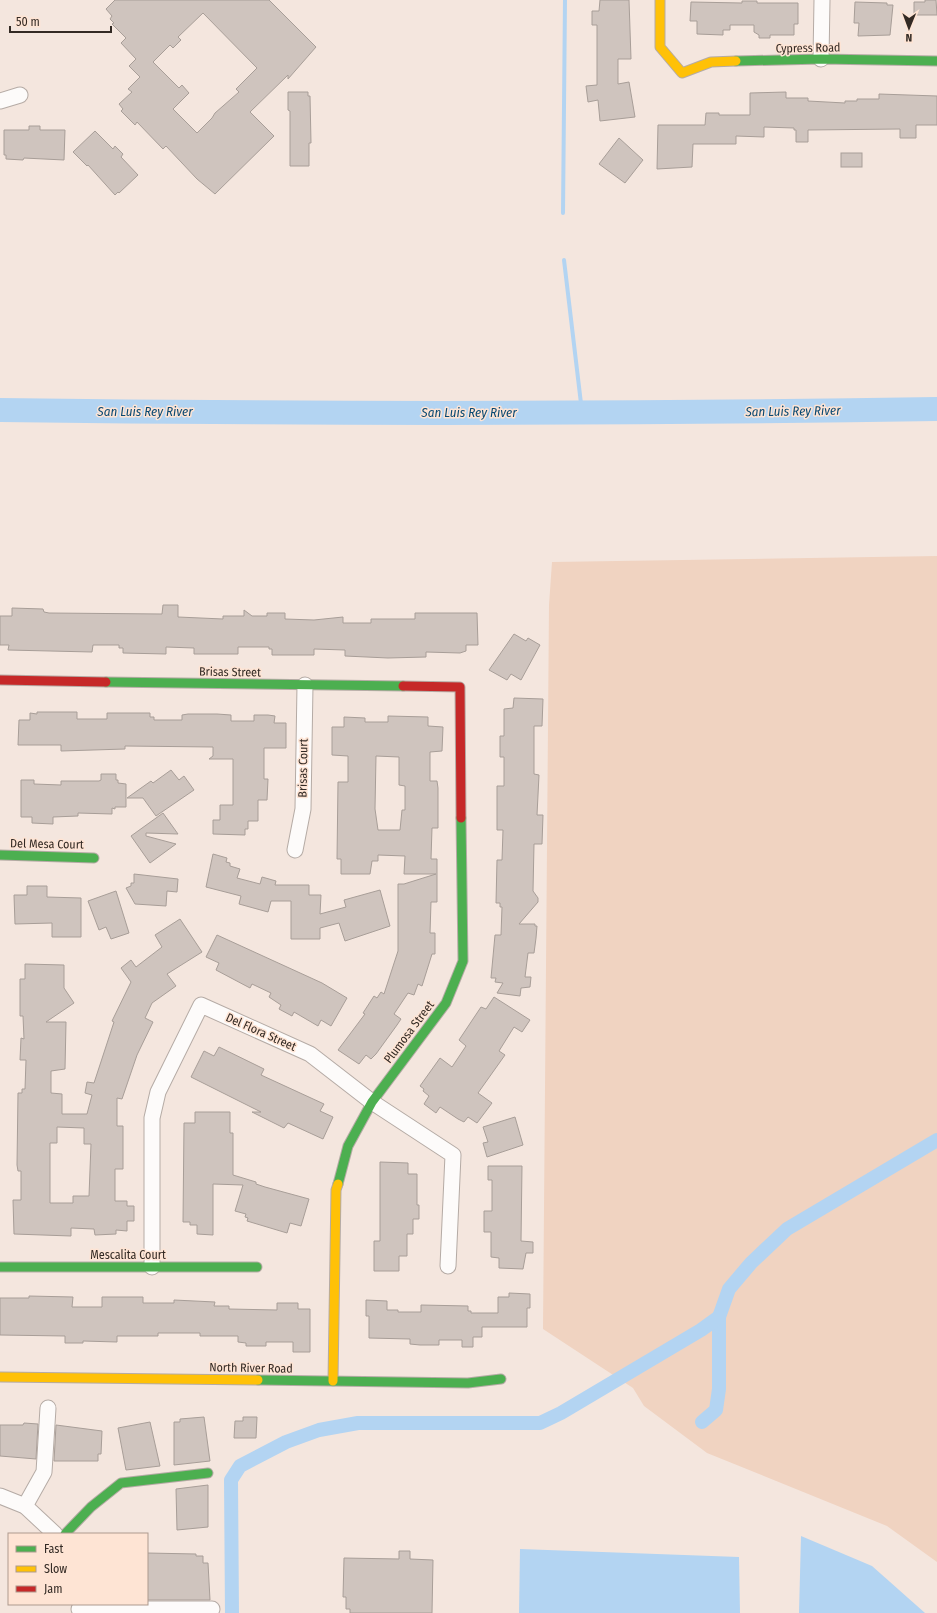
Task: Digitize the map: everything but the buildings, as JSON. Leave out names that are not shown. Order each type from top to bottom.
[{"type":"street","name":"Cypress Road","points":[[660,0],[660,47],[682,73],[711,62],[821,59],[937,61]]},
{"type":"street","points":[[821,59],[822,0]]},
{"type":"street","points":[[0,101],[20,96]]},
{"type":"street","name":"Brisas Street","points":[[0,680],[460,687]]},
{"type":"street","name":"Brisas Court","points":[[294,850],[303,809],[305,685]]},
{"type":"street","name":"Plumosa Street","points":[[333,1381],[336,1190],[348,1146],[372,1102],[446,1003],[463,961],[460,687]]},
{"type":"street","name":"Del Mesa Court","points":[[0,855],[94,858]]},
{"type":"street","name":"Del Flora Street","points":[[152,1267],[152,1118],[158,1092],[201,1005],[310,1054],[372,1102],[453,1155],[448,1266]]},
{"type":"street","name":"Mescalita Court","points":[[0,1267],[257,1267]]},
{"type":"street","name":"North River Road","points":[[0,1377],[468,1382],[501,1379]]},
{"type":"street","points":[[25,1506],[44,1472],[48,1408]]},
{"type":"street","points":[[66,1533],[91,1507],[121,1483],[208,1474]]},
{"type":"street","points":[[0,1496],[25,1506],[54,1533]]},
{"type":"street","points":[[79,1609],[212,1608]]},
{"type":"shaded area","points":[[937,556],[937,1562],[887,1526],[707,1453],[644,1406],[633,1388],[543,1329],[549,605],[552,562]]},
{"type":"water","points":[[801,1536],[872,1566],[925,1613],[799,1613]]},
{"type":"water","points":[[520,1549],[739,1557],[740,1613],[519,1613]]},
{"type":"waterway","points":[[563,213],[565,0]]},
{"type":"waterway","points":[[564,260],[582,412]]},
{"type":"waterway","name":"San Luis Rey River","points":[[0,410],[468,413],[937,409]]},
{"type":"waterway","points":[[702,1422],[716,1410],[719,1389],[719,1317],[729,1289],[751,1263],[787,1229],[937,1140]]},
{"type":"waterway","points":[[232,1613],[231,1480],[240,1466],[286,1442],[319,1430],[358,1423],[540,1423],[561,1413],[701,1330],[719,1317]]},
{"type":"traffic: fast","points":[[736,61],[821,59],[937,61]]},
{"type":"traffic: fast","points":[[106,682],[403,686]]},
{"type":"traffic: fast","points":[[338,1184],[348,1146],[372,1102],[446,1003],[463,961],[461,818]]},
{"type":"traffic: fast","points":[[0,855],[94,858]]},
{"type":"traffic: fast","points":[[0,1267],[257,1267]]},
{"type":"traffic: fast","points":[[258,1380],[468,1383],[501,1379]]},
{"type":"traffic: fast","points":[[66,1533],[91,1507],[121,1483],[208,1473]]},
{"type":"traffic: slow","points":[[660,0],[660,47],[682,73],[711,62],[736,61]]},
{"type":"traffic: slow","points":[[333,1381],[336,1190],[338,1184]]},
{"type":"traffic: slow","points":[[0,1377],[258,1380]]},
{"type":"traffic: jam","points":[[0,680],[106,682]]},
{"type":"traffic: jam","points":[[403,686],[460,687],[461,818]]}]
